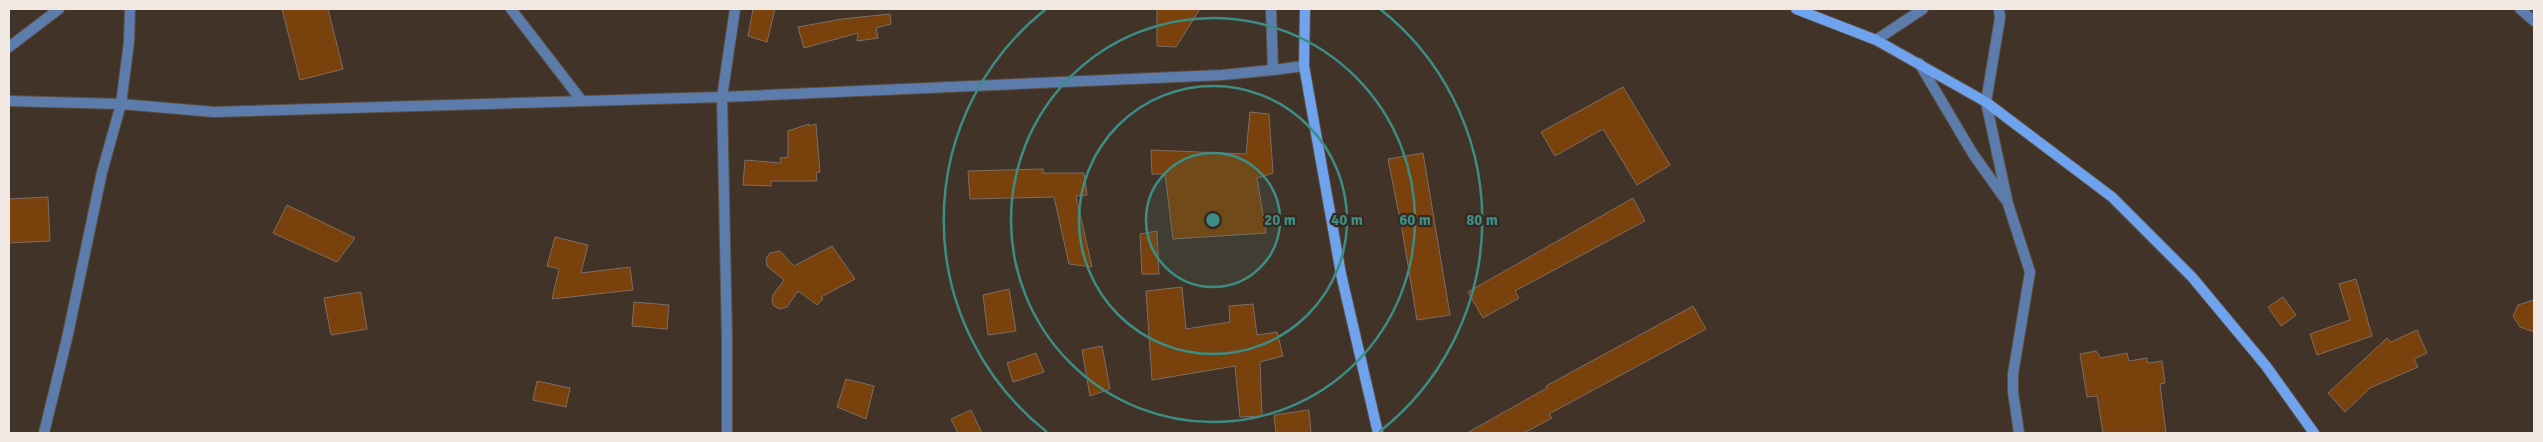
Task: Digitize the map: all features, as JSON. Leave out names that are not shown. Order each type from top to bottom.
[{"type":"street","points":[[9,47],[59,9]]},
{"type":"street","points":[[44,433],[68,334],[102,172],[121,104],[129,42],[130,9]]},
{"type":"street","points":[[510,9],[582,101]]},
{"type":"street","points":[[727,433],[722,97],[735,9]]},
{"type":"street","points":[[1271,9],[1273,70]]},
{"type":"street","points":[[1305,9],[1304,66],[1341,274],[1378,433]]},
{"type":"street","points":[[1796,9],[1876,40],[1919,62],[1986,102],[2112,198],[2192,277],[2266,366],[2314,433]]},
{"type":"street","points":[[1876,40],[1923,9]]},
{"type":"street","points":[[1999,9],[2000,18],[1986,102],[2008,204],[2030,272],[2013,374],[2012,392],[2019,433]]},
{"type":"street","points":[[2520,9],[2534,21]]},
{"type":"street","points":[[1919,62],[1973,154],[2008,204]]},
{"type":"street","points":[[9,101],[121,104],[214,112],[722,97],[1222,75],[1304,66]]},
{"type":"building","points":[[282,9],[328,9],[343,69],[300,80]]},
{"type":"building","points":[[753,9],[775,9],[767,42],[748,36]]},
{"type":"building","points":[[1157,9],[1200,9],[1176,47],[1157,46]]},
{"type":"building","points":[[890,14],[891,24],[876,28],[878,38],[857,41],[858,33],[804,48],[798,27],[842,19]]},
{"type":"building","points":[[1623,87],[1670,165],[1637,185],[1603,129],[1555,156],[1541,132]]},
{"type":"building","points":[[1250,112],[1269,114],[1273,173],[1257,178],[1266,233],[1173,239],[1165,174],[1152,174],[1151,150],[1246,154]]},
{"type":"building","points":[[809,124],[809,126],[816,124],[820,172],[816,173],[817,181],[771,181],[771,186],[743,185],[745,160],[781,163],[780,158],[788,157],[788,131]]},
{"type":"building","points":[[1423,153],[1450,315],[1417,320],[1388,159]]},
{"type":"building","points":[[1043,169],[1043,173],[1084,173],[1087,195],[1076,196],[1092,267],[1069,264],[1054,197],[970,199],[968,171]]},
{"type":"building","points":[[48,197],[50,241],[9,243],[9,199]]},
{"type":"building","points":[[1633,198],[1645,221],[1515,291],[1519,298],[1483,318],[1468,292]]},
{"type":"building","points":[[287,205],[355,238],[337,262],[273,233]]},
{"type":"building","points":[[1157,231],[1159,274],[1142,274],[1140,234]]},
{"type":"building","points":[[555,237],[588,245],[581,273],[630,267],[633,290],[552,299],[559,269],[547,266]]},
{"type":"building","points":[[832,246],[855,279],[821,297],[823,299],[817,305],[798,291],[787,307],[780,309],[774,306],[772,301],[773,295],[784,280],[767,266],[766,259],[770,253],[780,251],[794,266]]},
{"type":"building","points":[[2356,279],[2372,336],[2317,355],[2310,334],[2350,320],[2339,284]]},
{"type":"building","points":[[1182,287],[1186,329],[1230,322],[1229,306],[1253,304],[1257,335],[1277,332],[1283,356],[1260,362],[1262,416],[1240,417],[1235,366],[1152,380],[1146,291]]},
{"type":"building","points":[[1009,289],[1016,331],[988,335],[983,295]]},
{"type":"building","points":[[361,292],[367,329],[331,335],[324,298]]},
{"type":"building","points":[[2283,297],[2296,315],[2281,326],[2268,307]]},
{"type":"building","points":[[2534,300],[2534,332],[2520,327],[2513,316],[2518,305]]},
{"type":"building","points":[[634,302],[669,305],[667,329],[632,326]]},
{"type":"building","points":[[1693,306],[1706,329],[1549,414],[1552,418],[1524,433],[1467,433],[1547,388],[1546,386]]},
{"type":"building","points":[[2417,330],[2427,353],[2414,359],[2418,367],[2370,388],[2345,412],[2328,393],[2387,338],[2391,342]]},
{"type":"building","points":[[1102,346],[1110,389],[1090,396],[1082,350]]},
{"type":"building","points":[[2096,351],[2101,358],[2127,353],[2129,361],[2147,358],[2148,363],[2162,361],[2165,383],[2160,384],[2166,433],[2103,433],[2097,396],[2087,397],[2080,354]]},
{"type":"building","points":[[1036,353],[1044,372],[1013,382],[1007,363]]},
{"type":"building","points":[[846,379],[874,386],[866,419],[837,407]]},
{"type":"building","points":[[537,381],[570,388],[566,407],[533,400]]},
{"type":"building","points":[[971,410],[982,433],[958,433],[951,419]]},
{"type":"building","points":[[1309,410],[1311,433],[1276,433],[1274,415]]}]
